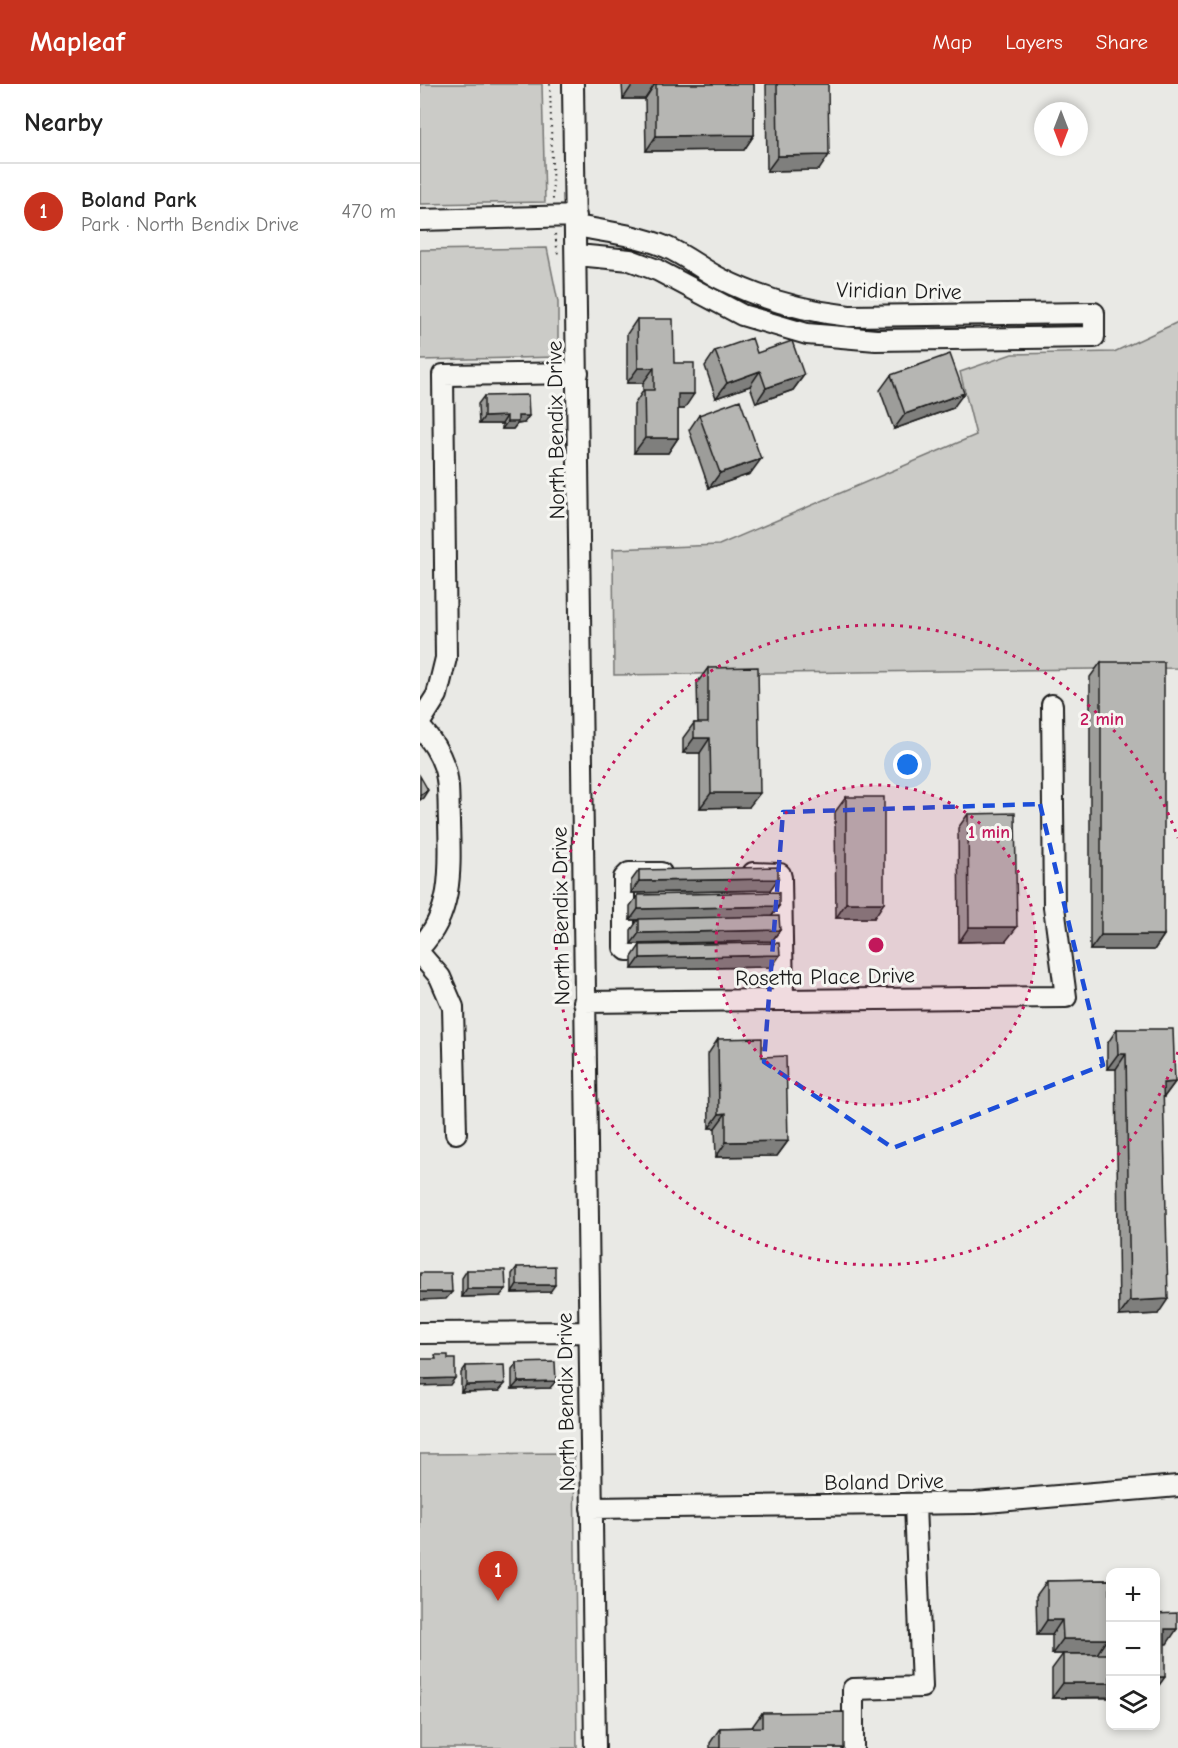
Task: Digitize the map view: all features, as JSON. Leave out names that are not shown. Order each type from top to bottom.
[{"type":"street","name":"North Bendix Drive","points":[[573,84],[595,1748]]},
{"type":"street","name":"Viridian Drive","points":[[420,220],[576,221],[668,248],[721,279],[782,303],[831,314],[1094,313],[1094,337],[876,340],[829,336]]},
{"type":"street","points":[[577,255],[630,260],[657,270],[742,315],[775,326],[829,336],[831,314]]},
{"type":"street","points":[[710,298],[721,279]]},
{"type":"street","points":[[420,947],[436,927],[443,912],[450,868],[445,769],[435,746],[420,724],[437,695],[446,658],[443,375],[578,373]]},
{"type":"street","name":"Rosetta Place Drive","points":[[584,1002],[1066,997],[1054,907],[1052,705]]},
{"type":"street","points":[[677,873],[629,873],[624,878],[624,947],[627,950],[681,950]]},
{"type":"street","points":[[737,873],[780,874],[783,1000]]},
{"type":"street","points":[[760,949],[782,948]]},
{"type":"street","points":[[420,954],[445,986],[453,1007],[456,1133]]},
{"type":"street","points":[[420,1333],[588,1332]]},
{"type":"street","name":"Boland Drive","points":[[591,1508],[915,1504],[1020,1500],[1178,1485]]},
{"type":"street","points":[[853,1748],[853,1689],[922,1687],[915,1504]]},
{"type":"path","points":[[550,84],[553,199]]},
{"type":"highlighted area","points":[[1040,804],[1103,1065],[893,1148],[764,1062],[783,812]]},
{"type":"shaded area","points":[[420,84],[542,84],[545,202],[420,204]]},
{"type":"shaded area","points":[[547,248],[558,302],[558,357],[420,360],[420,250]]},
{"type":"shaded area","points":[[1178,322],[1178,668],[614,675],[613,549],[719,545],[976,435],[960,372],[1012,354],[1114,352]]},
{"type":"shaded area","points":[[574,1453],[577,1748],[420,1748],[420,1454]]},
{"type":"building","points":[[656,84],[754,84],[754,135],[656,136]]},
{"type":"building","points":[[777,84],[828,84],[829,155],[778,156]]},
{"type":"building","points":[[637,319],[673,319],[674,363],[694,363],[694,394],[678,394],[678,438],[645,438],[644,390],[654,390],[654,368],[638,368]]},
{"type":"building","points":[[752,338],[757,353],[792,341],[804,375],[766,388],[760,371],[727,383],[715,351]]},
{"type":"building","points":[[950,354],[964,393],[905,414],[891,375]]},
{"type":"building","points":[[528,395],[529,416],[518,416],[518,422],[507,422],[507,416],[484,417],[484,396]]},
{"type":"building","points":[[740,400],[761,459],[720,473],[699,415]]},
{"type":"building","points":[[1101,662],[1164,662],[1164,935],[1101,935]]},
{"type":"building","points":[[758,667],[760,793],[711,793],[710,738],[694,738],[694,723],[708,723],[708,668]]},
{"type":"building","points":[[420,776],[428,790],[420,795]]},
{"type":"building","points":[[846,797],[884,797],[884,903],[846,903]]},
{"type":"building","points":[[1015,813],[1017,927],[969,927],[968,814]]},
{"type":"building","points":[[778,867],[778,879],[639,881],[639,870]]},
{"type":"building","points":[[779,892],[779,906],[638,909],[638,895]]},
{"type":"building","points":[[779,916],[780,930],[639,933],[639,919]]},
{"type":"building","points":[[779,943],[780,955],[640,958],[640,945]]},
{"type":"building","points":[[1117,1029],[1173,1029],[1175,1082],[1163,1083],[1168,1299],[1130,1301],[1126,1054],[1118,1054]]},
{"type":"building","points":[[762,1038],[762,1057],[786,1056],[788,1141],[726,1142],[726,1113],[719,1114],[718,1039]]},
{"type":"building","points":[[555,1266],[555,1285],[517,1285],[517,1267]]},
{"type":"building","points":[[467,1270],[505,1270],[506,1289],[467,1289]]},
{"type":"building","points":[[420,1273],[451,1273],[452,1292],[420,1292]]},
{"type":"building","points":[[435,1355],[448,1355],[448,1359],[455,1359],[455,1378],[420,1379],[420,1359],[436,1359]]},
{"type":"building","points":[[555,1362],[556,1381],[518,1382],[517,1363]]},
{"type":"building","points":[[504,1365],[505,1384],[466,1385],[466,1366]]},
{"type":"building","points":[[1106,1580],[1106,1639],[1063,1639],[1062,1620],[1047,1620],[1047,1581]]},
{"type":"building","points":[[1177,1613],[1177,1629],[1165,1629],[1165,1677],[1160,1677],[1160,1614]]},
{"type":"building","points":[[1063,1654],[1106,1654],[1106,1683],[1063,1683]]},
{"type":"building","points":[[844,1712],[844,1748],[720,1748],[720,1728],[762,1727],[762,1713]]},
{"type":"place","name":"Boland Park","points":[[498,1601]]}]
